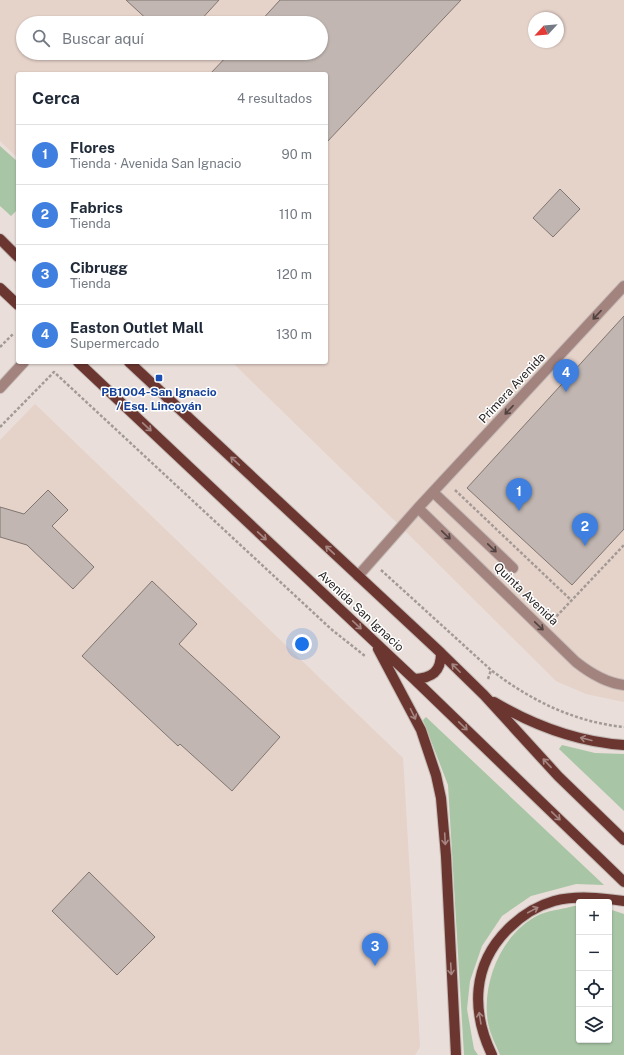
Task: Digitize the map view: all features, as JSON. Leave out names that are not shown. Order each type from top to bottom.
[{"type":"main road","points":[[0,239],[16,254]]},
{"type":"main road","points":[[0,288],[16,303]]},
{"type":"main road","name":"Avenida San Ignacio","points":[[80,364],[414,679],[624,882]]},
{"type":"main road","name":"Avenida San Ignacio","points":[[131,364],[441,653],[484,695],[558,776],[624,840]]},
{"type":"main road","points":[[374,642],[420,730],[429,752],[439,791],[444,822],[456,1055]]},
{"type":"main road","points":[[414,679],[424,678],[433,674],[439,666],[441,653]]},
{"type":"main road","points":[[484,695],[504,708],[555,730],[595,742],[624,745]]},
{"type":"main road","points":[[492,1055],[481,1028],[477,998],[483,968],[489,954],[497,942],[517,920],[528,912],[554,901],[582,897],[624,901]]},
{"type":"street","name":"Primera Avenida","points":[[358,576],[418,508],[624,286]]},
{"type":"street","points":[[0,388],[22,364]]},
{"type":"street","points":[[433,492],[513,568]]},
{"type":"street","name":"Quinta Avenida","points":[[418,508],[576,662],[604,680],[624,686]]},
{"type":"path","points":[[0,348],[13,334]]},
{"type":"path","points":[[0,428],[54,372],[326,623],[365,657]]},
{"type":"path","points":[[444,480],[571,600]]},
{"type":"path","points":[[543,630],[624,545]]},
{"type":"path","points":[[371,560],[491,670],[528,697],[571,716],[593,722],[624,727]]},
{"type":"shaded area","points":[[0,0],[624,0],[624,702],[586,694],[556,681],[234,364],[328,364],[328,72],[16,72],[16,156],[0,141]]},
{"type":"shaded area","points":[[35,404],[403,758],[420,1047],[415,1055],[0,1055],[0,440]]},
{"type":"green space","points":[[0,146],[16,160],[16,211],[11,216],[0,206]]},
{"type":"green space","points":[[426,717],[604,885],[576,884],[531,896],[502,916],[482,946],[470,981],[467,1009],[474,1049],[478,1055],[464,1055],[448,785],[423,720]]},
{"type":"green space","points":[[562,745],[595,753],[624,754],[624,811],[559,749]]},
{"type":"green space","points":[[576,906],[576,1043],[612,1043],[612,910],[624,914],[624,1055],[500,1055],[488,1023],[488,991],[491,975],[505,945],[515,933],[527,922],[545,913]]},
{"type":"building","points":[[126,0],[219,0],[204,16],[143,16]]},
{"type":"building","points":[[280,0],[461,0],[328,141],[328,72],[212,72],[223,60],[328,60],[328,16],[265,16]]},
{"type":"building","points":[[560,189],[580,209],[553,237],[533,218]]},
{"type":"building","points":[[624,316],[624,529],[572,585],[467,488]]},
{"type":"building","points":[[48,490],[68,510],[52,526],[94,567],[73,589],[27,545],[0,537],[0,507],[24,514]]},
{"type":"building","points":[[152,581],[197,624],[179,644],[280,737],[232,791],[180,744],[178,746],[82,656]]},
{"type":"building","points":[[89,872],[155,937],[117,975],[52,911]]},
{"type":"place","name":"PB1004-San Ignacio / Esq. Lincoyán","points":[[159,378]]},
{"type":"place","name":"Easton Outlet Mall","points":[[566,392]]},
{"type":"place","name":"Flores","points":[[519,511]]},
{"type":"place","name":"Fabrics","points":[[585,546]]},
{"type":"place","name":"Cibrugg","points":[[375,966]]}]
